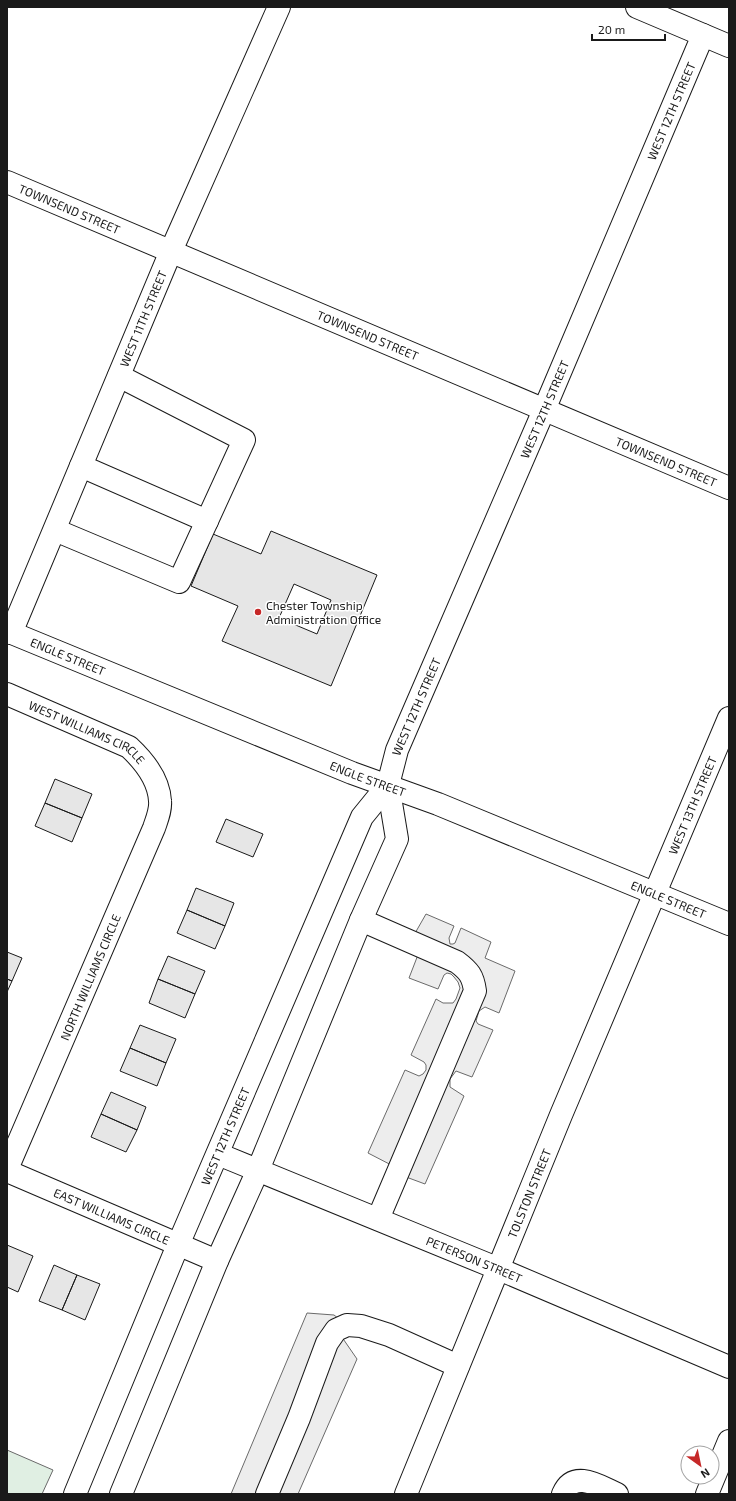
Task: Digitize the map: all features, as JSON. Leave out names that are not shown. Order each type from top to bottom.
[{"type":"street","name":"WEST 11TH STREET","points":[[9,632],[54,530],[171,251],[279,7]]},
{"type":"street","points":[[637,7],[729,46]]},
{"type":"street","name":"WEST 12TH STREET","points":[[121,1494],[217,1261],[258,1170],[396,839],[388,785],[397,750],[544,410],[703,35]]},
{"type":"street","name":"TOWNSEND STREET","points":[[7,182],[729,488]]},
{"type":"street","points":[[54,530],[179,582],[244,440],[119,376]]},
{"type":"street","points":[[81,466],[207,521]]},
{"type":"street","name":"ENGLE STREET","points":[[9,632],[345,770],[438,804],[729,924]]},
{"type":"street","name":"WEST WILLIAMS CIRCLE","points":[[7,694],[129,747],[142,760],[156,782]]},
{"type":"street","name":"WEST 13TH STREET","points":[[655,893],[729,718]]},
{"type":"street","name":"NORTH WILLIAMS CIRCLE","points":[[7,1170],[154,828],[160,809],[160,800],[156,782]]},
{"type":"street","name":"WEST 12TH STREET","points":[[75,1494],[178,1245],[362,817],[388,785]]},
{"type":"street","name":"TOLSTON STREET","points":[[406,1494],[561,1115],[655,893]]},
{"type":"street","points":[[361,920],[457,962],[466,968],[473,979],[475,991],[378,1219]]},
{"type":"street","name":"PETERSON STREET","points":[[218,1154],[499,1269],[729,1368]]},
{"type":"street","name":"EAST WILLIAMS CIRCLE","points":[[7,1170],[217,1261]]},
{"type":"street","points":[[267,1494],[299,1418],[327,1343],[336,1330],[347,1326],[361,1326],[388,1335],[458,1366]]},
{"type":"street","points":[[707,1494],[729,1441]]},
{"type":"street","points":[[562,1494],[565,1488],[572,1482],[582,1480],[617,1494]]},
{"type":"green space","points":[[7,1450],[53,1470],[42,1494],[7,1494]]},
{"type":"shaded area","points":[[426,914],[454,926],[449,938],[450,944],[455,943],[461,928],[491,942],[485,958],[515,971],[499,1013],[485,1007],[479,1011],[476,1021],[478,1024],[493,1030],[472,1077],[456,1071],[450,1079],[450,1087],[464,1096],[425,1184],[398,1174],[399,1169],[368,1153],[405,1070],[419,1076],[426,1070],[426,1065],[424,1062],[411,1055],[436,999],[443,1003],[453,1003],[460,988],[454,977],[447,973],[444,975],[438,989],[409,978],[421,947],[410,942]]},
{"type":"shaded area","points":[[307,1313],[334,1315],[347,1325],[337,1330],[357,1359],[298,1494],[231,1494]]},
{"type":"building","name":"Chester Township Administration Office","points":[[271,531],[377,575],[331,686],[222,641],[238,606],[191,586],[213,534],[261,554]],"holes":[[[294,584],[331,600],[317,634],[279,618]]]},
{"type":"building","points":[[55,779],[92,794],[82,818],[45,803]]},
{"type":"building","points":[[45,803],[82,818],[72,842],[35,826]]},
{"type":"building","points":[[226,819],[263,834],[253,857],[216,842]]},
{"type":"building","points":[[196,888],[234,903],[225,926],[187,910]]},
{"type":"building","points":[[187,910],[225,926],[215,949],[177,933]]},
{"type":"building","points":[[7,952],[22,958],[12,981],[7,979]]},
{"type":"building","points":[[168,956],[205,971],[195,994],[158,979]]},
{"type":"building","points":[[7,979],[12,981],[7,992]]},
{"type":"building","points":[[158,979],[195,994],[185,1018],[149,1003]]},
{"type":"building","points":[[140,1025],[176,1039],[166,1063],[130,1048]]},
{"type":"building","points":[[130,1048],[166,1063],[157,1086],[120,1071]]},
{"type":"building","points":[[111,1092],[146,1107],[137,1130],[101,1114]]},
{"type":"building","points":[[101,1114],[137,1130],[126,1152],[91,1137]]},
{"type":"building","points":[[7,1245],[33,1256],[18,1292],[7,1287]]},
{"type":"building","points":[[54,1265],[77,1275],[62,1310],[39,1301]]},
{"type":"building","points":[[77,1275],[100,1284],[85,1320],[62,1310]]},
{"type":"place","name":"Chester Township Administration Office","points":[[258,612]]}]
